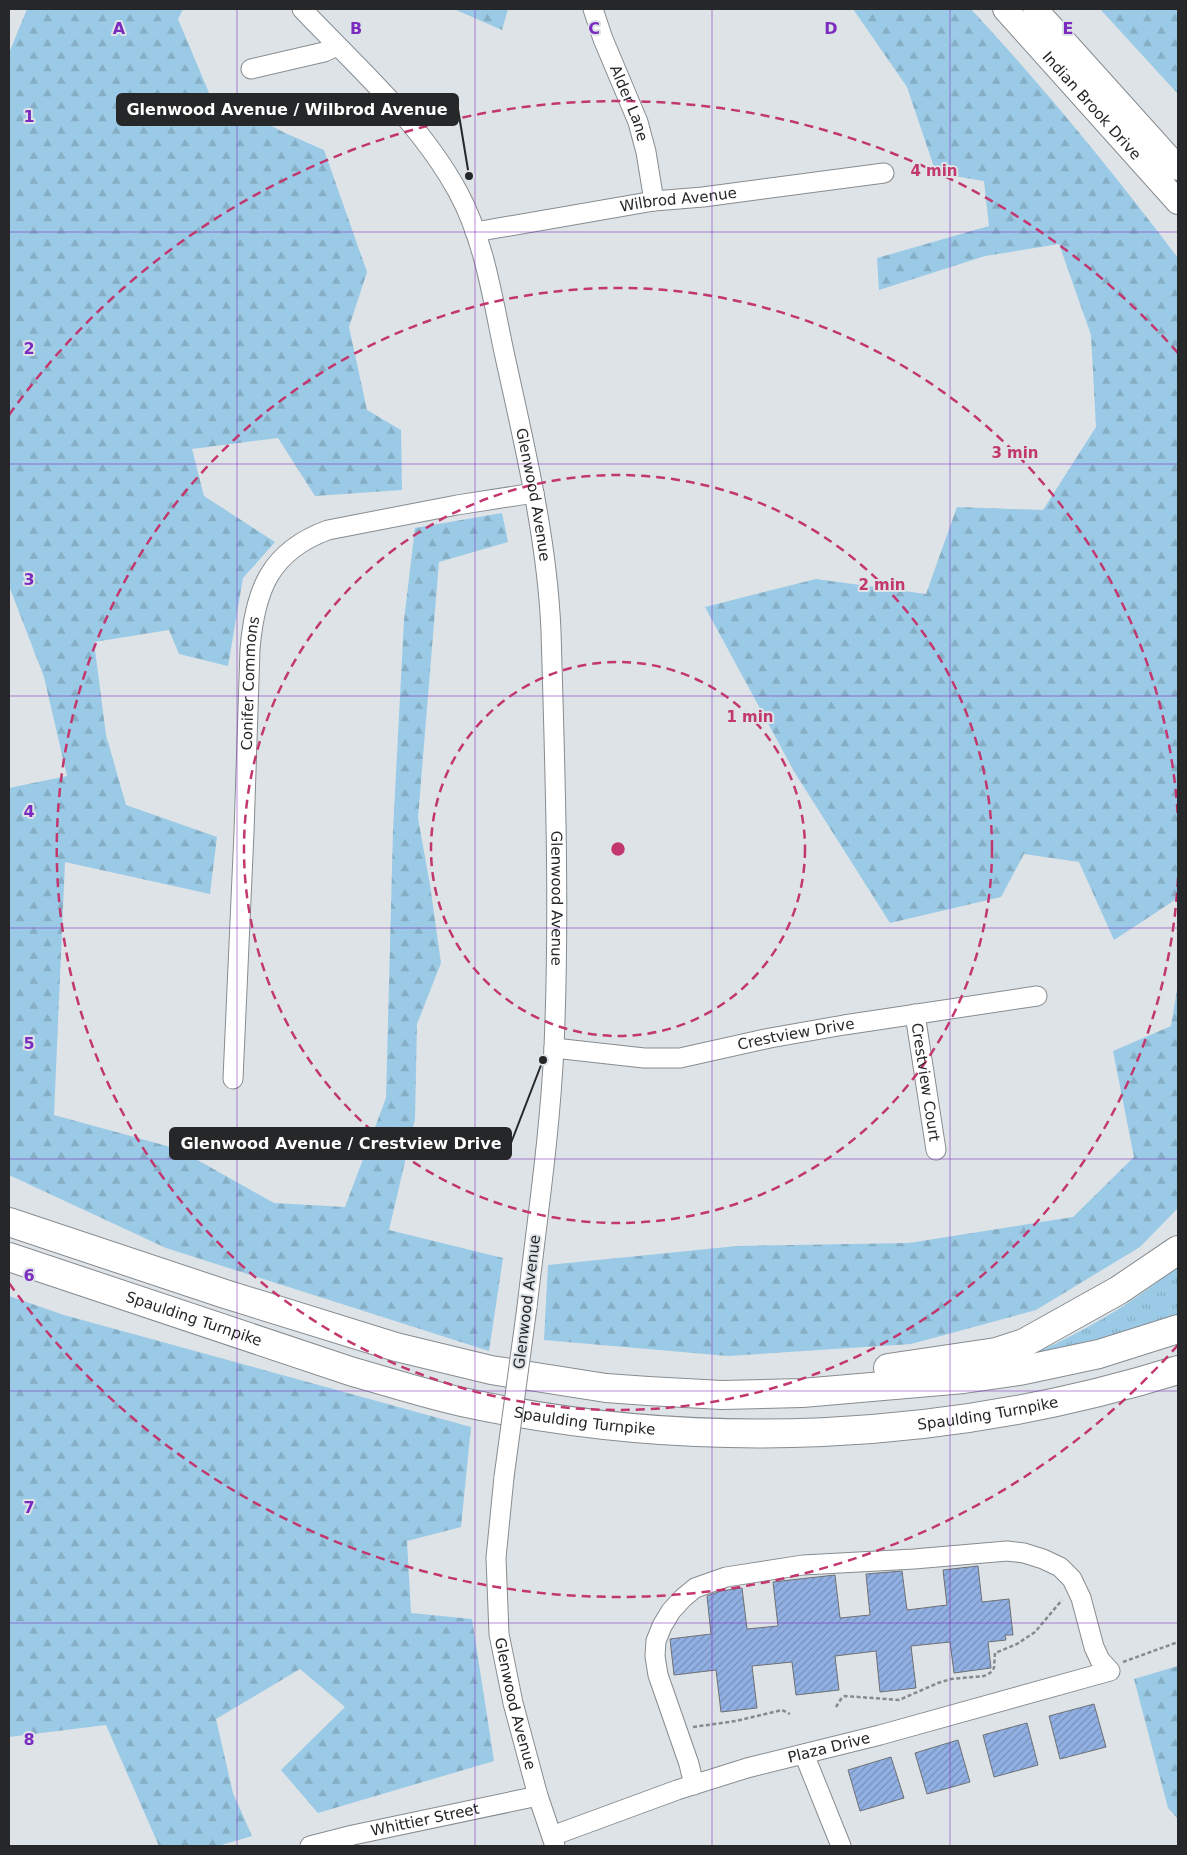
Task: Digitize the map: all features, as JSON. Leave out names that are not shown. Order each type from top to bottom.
[{"type":"highway","points":[[9,1222],[282,1312],[396,1347],[491,1370],[606,1388],[657,1392],[737,1394],[802,1393],[876,1388],[1001,1373],[1099,1354],[1178,1330]]},
{"type":"highway","points":[[737,1394],[779,1380],[914,1365],[996,1352],[1024,1343],[1120,1290],[1178,1250]]},
{"type":"highway","name":"Spaulding Turnpike","points":[[9,1257],[317,1360],[407,1388],[462,1402],[546,1417],[658,1430],[762,1433],[828,1432],[940,1423],[997,1415],[1055,1403],[1106,1391],[1178,1370]]},
{"type":"main road","name":"Indian Brook Drive","points":[[1004,9],[1178,202]]},
{"type":"main road","name":"Indian Brook Drive","points":[[1035,9],[1178,168]]},
{"type":"street","name":"Glenwood Avenue","points":[[302,9],[407,119],[436,156],[459,194],[475,232],[489,285],[534,493],[548,584],[552,630],[556,867],[554,1048],[544,1160],[527,1307],[504,1477],[496,1558],[499,1634],[511,1694],[538,1796],[554,1841]]},
{"type":"street","name":"Alder Lane","points":[[593,9],[609,55],[638,122],[646,152],[654,201]]},
{"type":"street","points":[[251,69],[324,52],[337,46]]},
{"type":"street","name":"Wilbrod Avenue","points":[[475,232],[654,201],[703,197],[884,173]]},
{"type":"street","name":"Conifer Commons","points":[[232,1079],[250,648],[252,621],[264,584],[284,556],[297,544],[328,530],[458,505],[534,493]]},
{"type":"street","name":"Crestview Drive","points":[[554,1048],[644,1058],[680,1058],[770,1038],[1037,996]]},
{"type":"street","name":"Crestview Court","points":[[915,1014],[936,1150]]},
{"type":"street","points":[[694,1786],[689,1764],[663,1690],[655,1656],[656,1641],[671,1611],[695,1588],[726,1577],[802,1565],[914,1560],[1007,1551],[1024,1553],[1043,1559],[1060,1568],[1072,1579],[1087,1616],[1094,1646],[1100,1660],[1110,1671]]},
{"type":"street","name":"Plaza Drive","points":[[554,1841],[643,1802],[747,1768],[880,1735],[1110,1671]]},
{"type":"street","points":[[804,1754],[842,1846]]},
{"type":"street","name":"Whittier Street","points":[[310,1846],[353,1835],[538,1796]]},
{"type":"path","points":[[836,1707],[845,1696],[899,1700],[938,1683],[984,1676],[990,1673],[994,1668],[995,1653],[1017,1644],[1035,1632],[1076,1585]]},
{"type":"path","points":[[1110,1671],[1126,1660],[1178,1642]]},
{"type":"path","points":[[696,1726],[736,1721],[782,1710],[790,1714]]},
{"type":"green space","points":[[27,9],[183,9],[178,19],[209,93],[285,133],[324,150],[367,272],[349,327],[367,410],[401,430],[402,490],[315,496],[278,438],[192,449],[204,496],[275,542],[243,578],[228,666],[179,654],[169,630],[94,642],[106,735],[126,805],[217,837],[210,894],[65,862],[54,1115],[178,1149],[274,1203],[345,1207],[386,1098],[393,831],[404,620],[415,528],[502,513],[508,542],[439,562],[418,818],[441,963],[417,1024],[415,1119],[389,1230],[503,1258],[489,1351],[166,1248],[9,1175],[9,788],[67,776],[44,677],[9,586],[9,53]]},
{"type":"green space","points":[[454,9],[508,9],[502,30]]},
{"type":"green space","points":[[853,9],[971,9],[1078,131],[1178,258],[1178,898],[1114,940],[1079,862],[1024,854],[1001,897],[890,923],[795,773],[705,607],[816,579],[926,594],[957,507],[1043,510],[1096,427],[1091,335],[1059,244],[985,256],[879,290],[877,258],[989,226],[984,181],[936,173],[907,87]]},
{"type":"green space","points":[[1100,9],[1178,9],[1178,94]]},
{"type":"green space","points":[[1178,984],[1178,1208],[1140,1247],[1036,1310],[911,1344],[728,1356],[544,1340],[548,1265],[737,1246],[909,1243],[1073,1217],[1134,1157],[1113,1051],[1171,1026]]},
{"type":"green space","points":[[1178,1265],[1178,1321],[1144,1332],[1007,1360],[1037,1351],[1071,1336],[1135,1299]]},
{"type":"green space","points":[[9,1296],[64,1315],[471,1427],[461,1527],[407,1541],[411,1613],[472,1619],[494,1761],[318,1813],[281,1770],[345,1707],[300,1669],[216,1719],[233,1793],[252,1836],[218,1846],[159,1846],[106,1725],[9,1737]]},
{"type":"green space","points":[[1178,1666],[1178,1819],[1168,1808],[1134,1679]]},
{"type":"building","points":[[978,1566],[982,1602],[1009,1599],[1013,1635],[1005,1635],[1006,1640],[988,1642],[991,1668],[954,1673],[950,1642],[911,1646],[916,1688],[880,1692],[876,1651],[835,1656],[839,1690],[796,1695],[792,1662],[752,1666],[757,1708],[721,1712],[716,1670],[674,1675],[670,1639],[711,1634],[707,1596],[721,1591],[742,1588],[747,1629],[778,1626],[773,1582],[835,1575],[840,1618],[870,1615],[866,1574],[902,1571],[907,1610],[947,1605],[943,1570]]},
{"type":"building","points":[[1094,1704],[1106,1747],[1060,1759],[1049,1716]]},
{"type":"building","points":[[1027,1723],[1038,1765],[994,1777],[983,1735]]},
{"type":"building","points":[[958,1740],[970,1782],[927,1794],[915,1753]]},
{"type":"building","points":[[891,1757],[904,1798],[860,1811],[848,1770]]},
{"type":"place","name":"Glenwood Avenue / Wilbrod Avenue","points":[[469,176]]},
{"type":"place","name":"Glenwood Avenue / Crestview Drive","points":[[543,1060]]}]
